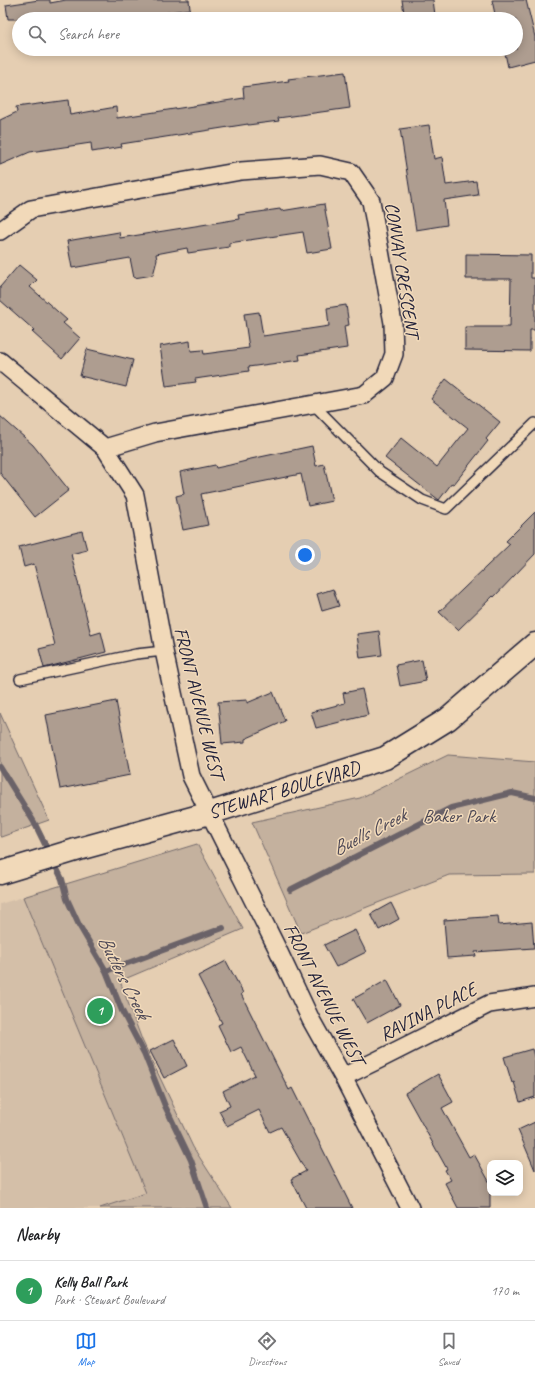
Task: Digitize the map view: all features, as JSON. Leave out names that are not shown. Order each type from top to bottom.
[{"type":"main road","name":"STEWART BOULEVARD","points":[[0,873],[26,864],[210,813],[385,758],[448,719],[535,644]]},
{"type":"street","name":"CONVAY CRESCENT","points":[[0,231],[31,210],[241,171],[320,165],[350,172],[371,201],[393,323],[394,354],[385,378],[364,395],[155,433],[105,448]]},
{"type":"street","name":"FRONT AVENUE WEST","points":[[0,361],[105,448],[135,495],[164,651],[191,776],[276,946],[311,1020],[343,1077],[410,1208]]},
{"type":"street","name":"RAVINA PLACE","points":[[343,1077],[488,1004],[535,997]]},
{"type":"lane","points":[[313,404],[380,472],[422,500],[446,509],[535,422]]},
{"type":"lane","points":[[20,679],[136,654],[164,651]]},
{"type":"shaded area","points":[[23,897],[146,1193],[100,1208],[0,1208],[0,904]]},
{"type":"green space","points":[[0,713],[49,820],[1,837],[0,836]]},
{"type":"green space","name":"Baker Park","points":[[448,755],[535,762],[535,874],[449,875],[301,933],[252,822],[360,798]]},
{"type":"green space","points":[[197,844],[243,929],[120,981],[142,1040],[193,1147],[232,1208],[100,1208],[146,1193],[23,897]]},
{"type":"building","points":[[39,0],[50,0],[50,3],[66,0],[189,0],[190,9],[170,12],[12,12],[12,19],[8,19],[6,5]]},
{"type":"building","points":[[402,0],[433,0],[435,12],[404,12]]},
{"type":"building","points":[[492,0],[526,0],[535,37],[535,60],[508,67],[506,56],[523,56],[523,12],[495,12]]},
{"type":"building","points":[[345,72],[350,108],[278,118],[279,121],[248,124],[121,144],[122,147],[92,152],[91,143],[30,152],[0,165],[0,120],[17,112],[16,107],[68,100],[70,115],[116,107],[117,118],[244,98],[243,87],[289,81],[288,79]]},
{"type":"building","points":[[429,125],[434,159],[442,157],[446,185],[476,181],[478,195],[444,200],[447,225],[416,230],[400,129]]},
{"type":"building","points":[[324,204],[332,249],[307,253],[303,232],[229,243],[229,247],[188,253],[187,248],[156,254],[157,260],[153,275],[134,278],[130,258],[72,268],[67,241],[119,232],[120,238],[239,219],[238,215],[280,209],[281,211]]},
{"type":"building","points":[[466,254],[531,255],[531,278],[535,278],[535,330],[530,330],[530,351],[465,350],[465,327],[510,327],[511,279],[466,279]]},
{"type":"building","points":[[19,265],[37,280],[30,287],[67,320],[63,323],[80,338],[62,359],[32,332],[34,330],[0,300],[0,287]]},
{"type":"building","points":[[346,305],[349,325],[344,326],[347,348],[299,355],[300,360],[248,367],[249,371],[195,379],[196,382],[166,386],[160,346],[190,341],[191,351],[203,350],[204,354],[249,348],[244,314],[259,312],[263,336],[329,326],[327,308]]},
{"type":"building","points":[[87,349],[133,360],[126,387],[80,376]]},
{"type":"building","points":[[446,379],[500,422],[486,439],[488,441],[454,484],[452,483],[439,500],[385,458],[401,438],[437,467],[468,428],[431,399]]},
{"type":"building","points":[[0,416],[33,445],[69,490],[35,517],[0,473]]},
{"type":"building","points":[[312,446],[316,466],[324,464],[332,501],[308,506],[301,474],[201,494],[208,525],[183,530],[176,496],[184,494],[180,472],[215,465],[216,468]]},
{"type":"building","points":[[535,512],[535,554],[494,597],[493,596],[458,630],[439,612],[510,544],[506,541]]},
{"type":"building","points":[[82,531],[87,550],[71,554],[91,635],[101,632],[106,652],[44,668],[39,649],[55,645],[34,564],[24,567],[19,547]]},
{"type":"building","points":[[333,589],[339,606],[322,611],[317,594]]},
{"type":"building","points":[[379,631],[382,655],[360,658],[357,634]]},
{"type":"building","points":[[422,660],[426,681],[400,686],[396,665]]},
{"type":"building","points":[[362,689],[368,715],[316,728],[311,712],[345,703],[343,693]]},
{"type":"building","points":[[273,692],[285,721],[245,739],[245,742],[222,744],[218,702],[247,700],[247,703]]},
{"type":"building","points":[[116,701],[130,775],[60,789],[46,715]]},
{"type":"building","points":[[391,903],[399,919],[379,930],[371,914]]},
{"type":"building","points":[[498,916],[499,925],[532,922],[534,948],[475,952],[476,956],[447,958],[444,920]]},
{"type":"building","points":[[355,930],[366,952],[336,967],[324,945]]},
{"type":"building","points":[[226,961],[243,993],[241,994],[289,1090],[292,1088],[352,1208],[306,1208],[291,1179],[306,1171],[281,1127],[270,1132],[259,1110],[227,1126],[219,1111],[230,1106],[223,1091],[255,1075],[241,1047],[231,1052],[218,1025],[222,1023],[198,976]]},
{"type":"building","points":[[387,980],[400,1005],[367,1023],[353,999]]},
{"type":"building","points":[[174,1039],[187,1066],[164,1078],[150,1051]]},
{"type":"building","points":[[532,1049],[535,1060],[535,1097],[520,1102],[504,1057]]},
{"type":"building","points":[[438,1074],[453,1102],[442,1108],[469,1157],[474,1154],[487,1178],[487,1196],[490,1196],[490,1208],[458,1208],[445,1183],[451,1180],[445,1170],[447,1169],[405,1093]]},
{"type":"building","points":[[535,1122],[535,1170],[518,1130]]},
{"type":"waterway","name":"Butlers Creek","points":[[0,767],[34,822],[62,879],[67,899],[79,925],[106,971],[122,1011],[144,1053],[165,1106],[191,1160],[207,1208]]},
{"type":"waterway","name":"Buells Creek","points":[[290,890],[451,808],[512,793],[535,798]]},
{"type":"waterway","name":"Buells Creek","points":[[106,971],[223,928]]},
{"type":"place","name":"Kelly Ball Park","points":[[100,1011]]}]
